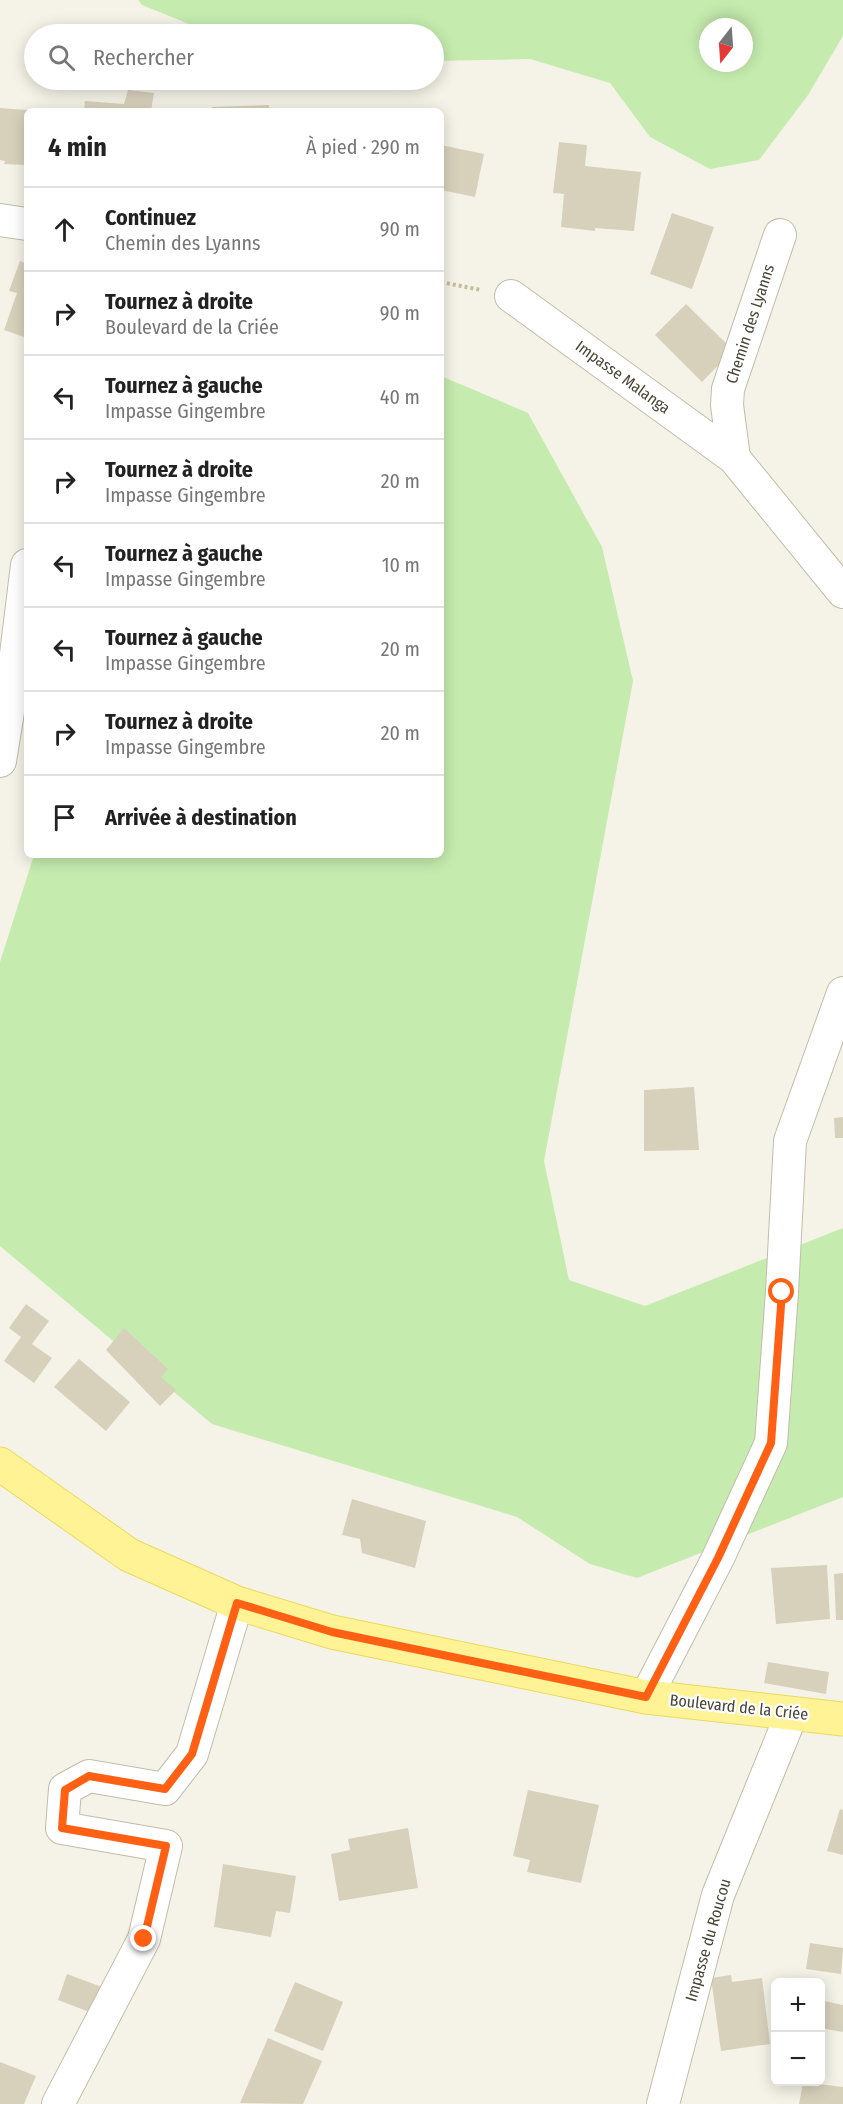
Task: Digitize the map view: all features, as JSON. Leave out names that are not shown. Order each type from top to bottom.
[{"type":"main road","name":"Boulevard de la Criée","points":[[0,1464],[129,1555],[237,1603],[332,1632],[646,1697],[843,1719]]},
{"type":"street","points":[[0,220],[24,224]]},
{"type":"street","name":"Chemin des Lyanns","points":[[734,458],[727,405],[728,389],[780,235]]},
{"type":"street","name":"Impasse Malanga","points":[[511,296],[734,458]]},
{"type":"street","points":[[734,458],[843,592]]},
{"type":"street","points":[[0,761],[24,589]]},
{"type":"street","points":[[646,1697],[718,1558],[771,1443],[790,1141],[843,993]]},
{"type":"street","points":[[58,2104],[144,1939],[166,1846],[62,1828],[65,1790],[89,1776],[165,1789],[192,1754],[237,1603]]},
{"type":"street","name":"Impasse du Roucou","points":[[663,2104],[718,1895],[792,1713]]},
{"type":"path","points":[[444,283],[511,296]]},
{"type":"green space","points":[[138,0],[843,0],[843,36],[808,95],[759,160],[710,169],[650,137],[610,83],[530,59],[444,61],[444,24],[189,24],[142,5]]},
{"type":"green space","points":[[444,377],[528,413],[602,547],[633,681],[544,1161],[569,1280],[645,1306],[843,1228],[843,1497],[637,1578],[590,1564],[517,1517],[212,1424],[0,1246],[0,962],[33,858],[444,858]]},
{"type":"building","points":[[128,90],[154,93],[152,108],[84,108],[85,101],[124,104]]},
{"type":"building","points":[[269,105],[269,108],[212,107]]},
{"type":"building","points":[[0,108],[24,110],[24,165],[4,164],[5,161],[0,160]]},
{"type":"building","points":[[559,142],[587,145],[585,166],[641,172],[634,231],[595,228],[595,231],[561,227],[564,194],[553,193]]},
{"type":"building","points":[[444,146],[484,154],[475,197],[444,191]]},
{"type":"building","points":[[672,213],[714,227],[692,289],[650,274]]},
{"type":"building","points":[[20,261],[24,263],[24,337],[4,330],[17,293],[9,291]]},
{"type":"building","points":[[686,304],[733,350],[702,382],[655,335]]},
{"type":"building","points":[[694,1087],[699,1150],[644,1151],[644,1090]]},
{"type":"building","points":[[843,1117],[843,1138],[835,1138],[834,1118]]},
{"type":"building","points":[[26,1304],[49,1321],[32,1344],[52,1358],[34,1383],[4,1361],[21,1337],[9,1328]]},
{"type":"building","points":[[124,1328],[168,1369],[161,1377],[176,1390],[160,1406],[106,1350]]},
{"type":"building","points":[[79,1359],[130,1402],[106,1431],[54,1387]]},
{"type":"building","points":[[352,1499],[426,1521],[415,1568],[362,1553],[360,1539],[342,1535]]},
{"type":"building","points":[[827,1565],[830,1619],[776,1624],[771,1568]]},
{"type":"building","points":[[843,1573],[843,1620],[836,1620],[834,1574]]},
{"type":"building","points":[[768,1662],[829,1672],[826,1694],[764,1683]]},
{"type":"building","points":[[528,1790],[599,1805],[581,1883],[527,1872],[530,1860],[513,1856]]},
{"type":"building","points":[[840,1809],[843,1810],[843,1855],[827,1851]]},
{"type":"building","points":[[408,1828],[418,1888],[339,1901],[331,1854],[350,1850],[348,1839]]},
{"type":"building","points":[[223,1864],[296,1876],[290,1913],[276,1911],[271,1937],[214,1927]]},
{"type":"building","points":[[810,1943],[843,1948],[841,1974],[806,1969]]},
{"type":"building","points":[[67,1974],[102,1987],[92,2013],[58,2000]]},
{"type":"building","points":[[731,1975],[732,1982],[762,1978],[770,2044],[721,2051],[711,1978]]},
{"type":"building","points":[[295,1982],[343,2002],[323,2051],[274,2031]]},
{"type":"building","points":[[825,2001],[843,2005],[843,2032],[825,2029]]},
{"type":"building","points":[[268,2038],[322,2061],[303,2104],[240,2103]]},
{"type":"building","points":[[0,2062],[36,2076],[24,2104],[0,2104]]},
{"type":"building","points":[[825,2085],[843,2087],[843,2104],[799,2104],[802,2086]]},
{"type":"route","points":[[144,1939],[166,1846],[62,1828],[65,1790],[89,1776],[165,1789],[192,1754],[237,1603],[332,1632],[646,1697],[718,1558],[771,1443],[782,1292]]}]
